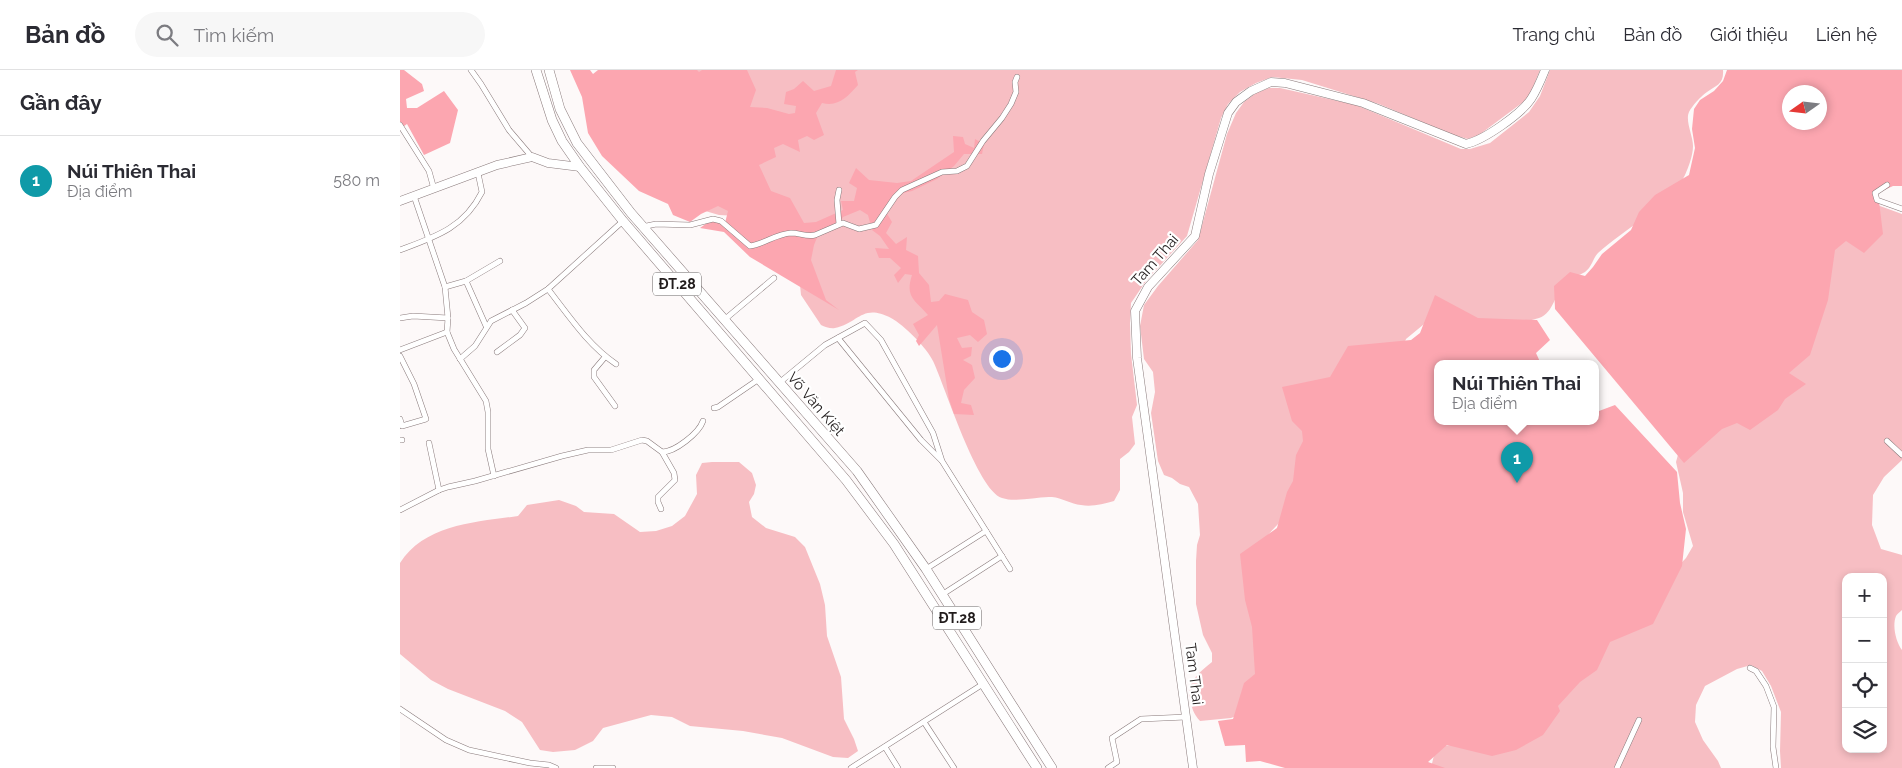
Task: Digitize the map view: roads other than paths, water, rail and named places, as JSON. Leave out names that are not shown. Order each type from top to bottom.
[{"type":"main road","name":"Võ Văn Kiệt","points":[[536,70],[552,120],[562,141],[622,221],[846,480],[894,544],[1036,768]]},
{"type":"main road","name":"Võ Văn Kiệt","points":[[549,70],[555,93],[568,126],[589,160],[642,227],[857,472],[926,569],[1052,768]]},
{"type":"main road","points":[[580,166],[589,160]]},
{"type":"main road","points":[[739,356],[748,347]]},
{"type":"main road","points":[[846,480],[857,472]]},
{"type":"street","points":[[471,70],[509,130],[532,157],[548,163],[580,166]]},
{"type":"street","name":"Tam Thai","points":[[1193,768],[1137,358],[1135,311],[1148,287],[1195,236],[1210,174],[1228,113],[1236,102],[1251,91],[1271,82],[1284,83],[1363,103],[1466,144],[1485,137],[1523,109],[1536,91],[1545,70]]},
{"type":"street","points":[[642,227],[656,224],[690,225],[714,218],[721,221],[750,246],[766,239],[792,233],[815,235],[839,224],[846,223],[859,228],[876,225],[902,190],[942,172],[956,171],[967,166],[983,141],[1009,108],[1016,93],[1015,82],[1017,77]]},
{"type":"street","points":[[400,125],[429,171],[434,189]]},
{"type":"street","points":[[400,200],[497,165],[532,157]]},
{"type":"street","points":[[400,250],[428,240],[456,226],[480,195],[482,190],[478,173]]},
{"type":"street","points":[[1887,185],[1876,193],[1877,200],[1902,209]]},
{"type":"street","points":[[839,190],[837,200],[839,224]]},
{"type":"street","points":[[414,196],[445,287],[448,318],[447,332],[460,359],[486,401],[488,412],[488,449],[494,476]]},
{"type":"street","points":[[460,359],[475,346],[486,326],[491,321],[548,289],[622,221]]},
{"type":"street","points":[[445,287],[466,281],[500,260]]},
{"type":"street","points":[[724,320],[774,278]]},
{"type":"street","points":[[466,281],[486,326]]},
{"type":"street","points":[[548,289],[568,317],[605,357],[616,364]]},
{"type":"street","points":[[497,352],[520,335],[525,328],[512,310]]},
{"type":"street","points":[[400,318],[413,316],[448,318]]},
{"type":"street","points":[[779,383],[825,345],[865,323],[881,340],[933,433],[942,461]]},
{"type":"street","points":[[400,350],[447,332]]},
{"type":"street","points":[[838,338],[921,440],[942,461],[1010,569]]},
{"type":"street","points":[[400,356],[401,363],[414,384],[426,419],[402,426],[400,420]]},
{"type":"street","points":[[605,357],[594,370],[594,377],[615,406]]},
{"type":"street","points":[[714,408],[759,379]]},
{"type":"street","points":[[662,452],[668,452],[684,443],[701,426],[703,421]]},
{"type":"street","points":[[400,510],[439,490],[562,456],[588,450],[611,450],[642,440],[647,441],[662,452],[674,473],[675,480],[658,497],[661,509]]},
{"type":"street","points":[[1887,441],[1902,455]]},
{"type":"street","points":[[429,443],[439,490]]},
{"type":"street","points":[[926,569],[986,530]]},
{"type":"street","points":[[942,594],[1002,556]]},
{"type":"street","points":[[1750,668],[1756,671],[1766,686],[1774,707],[1773,747],[1776,768]]},
{"type":"street","points":[[850,768],[984,684]]},
{"type":"street","points":[[400,709],[446,740],[468,750],[549,765],[556,768]]},
{"type":"street","points":[[1108,768],[1117,762],[1112,738],[1116,734],[1141,719],[1186,717]]},
{"type":"street","points":[[1617,768],[1639,720]]},
{"type":"street","points":[[924,722],[954,768]]},
{"type":"street","points":[[885,747],[898,768]]},
{"type":"street","points":[[596,768],[613,768]]},
{"type":"place","name":"Núi Thiên Thai","points":[[1517,483]]}]
